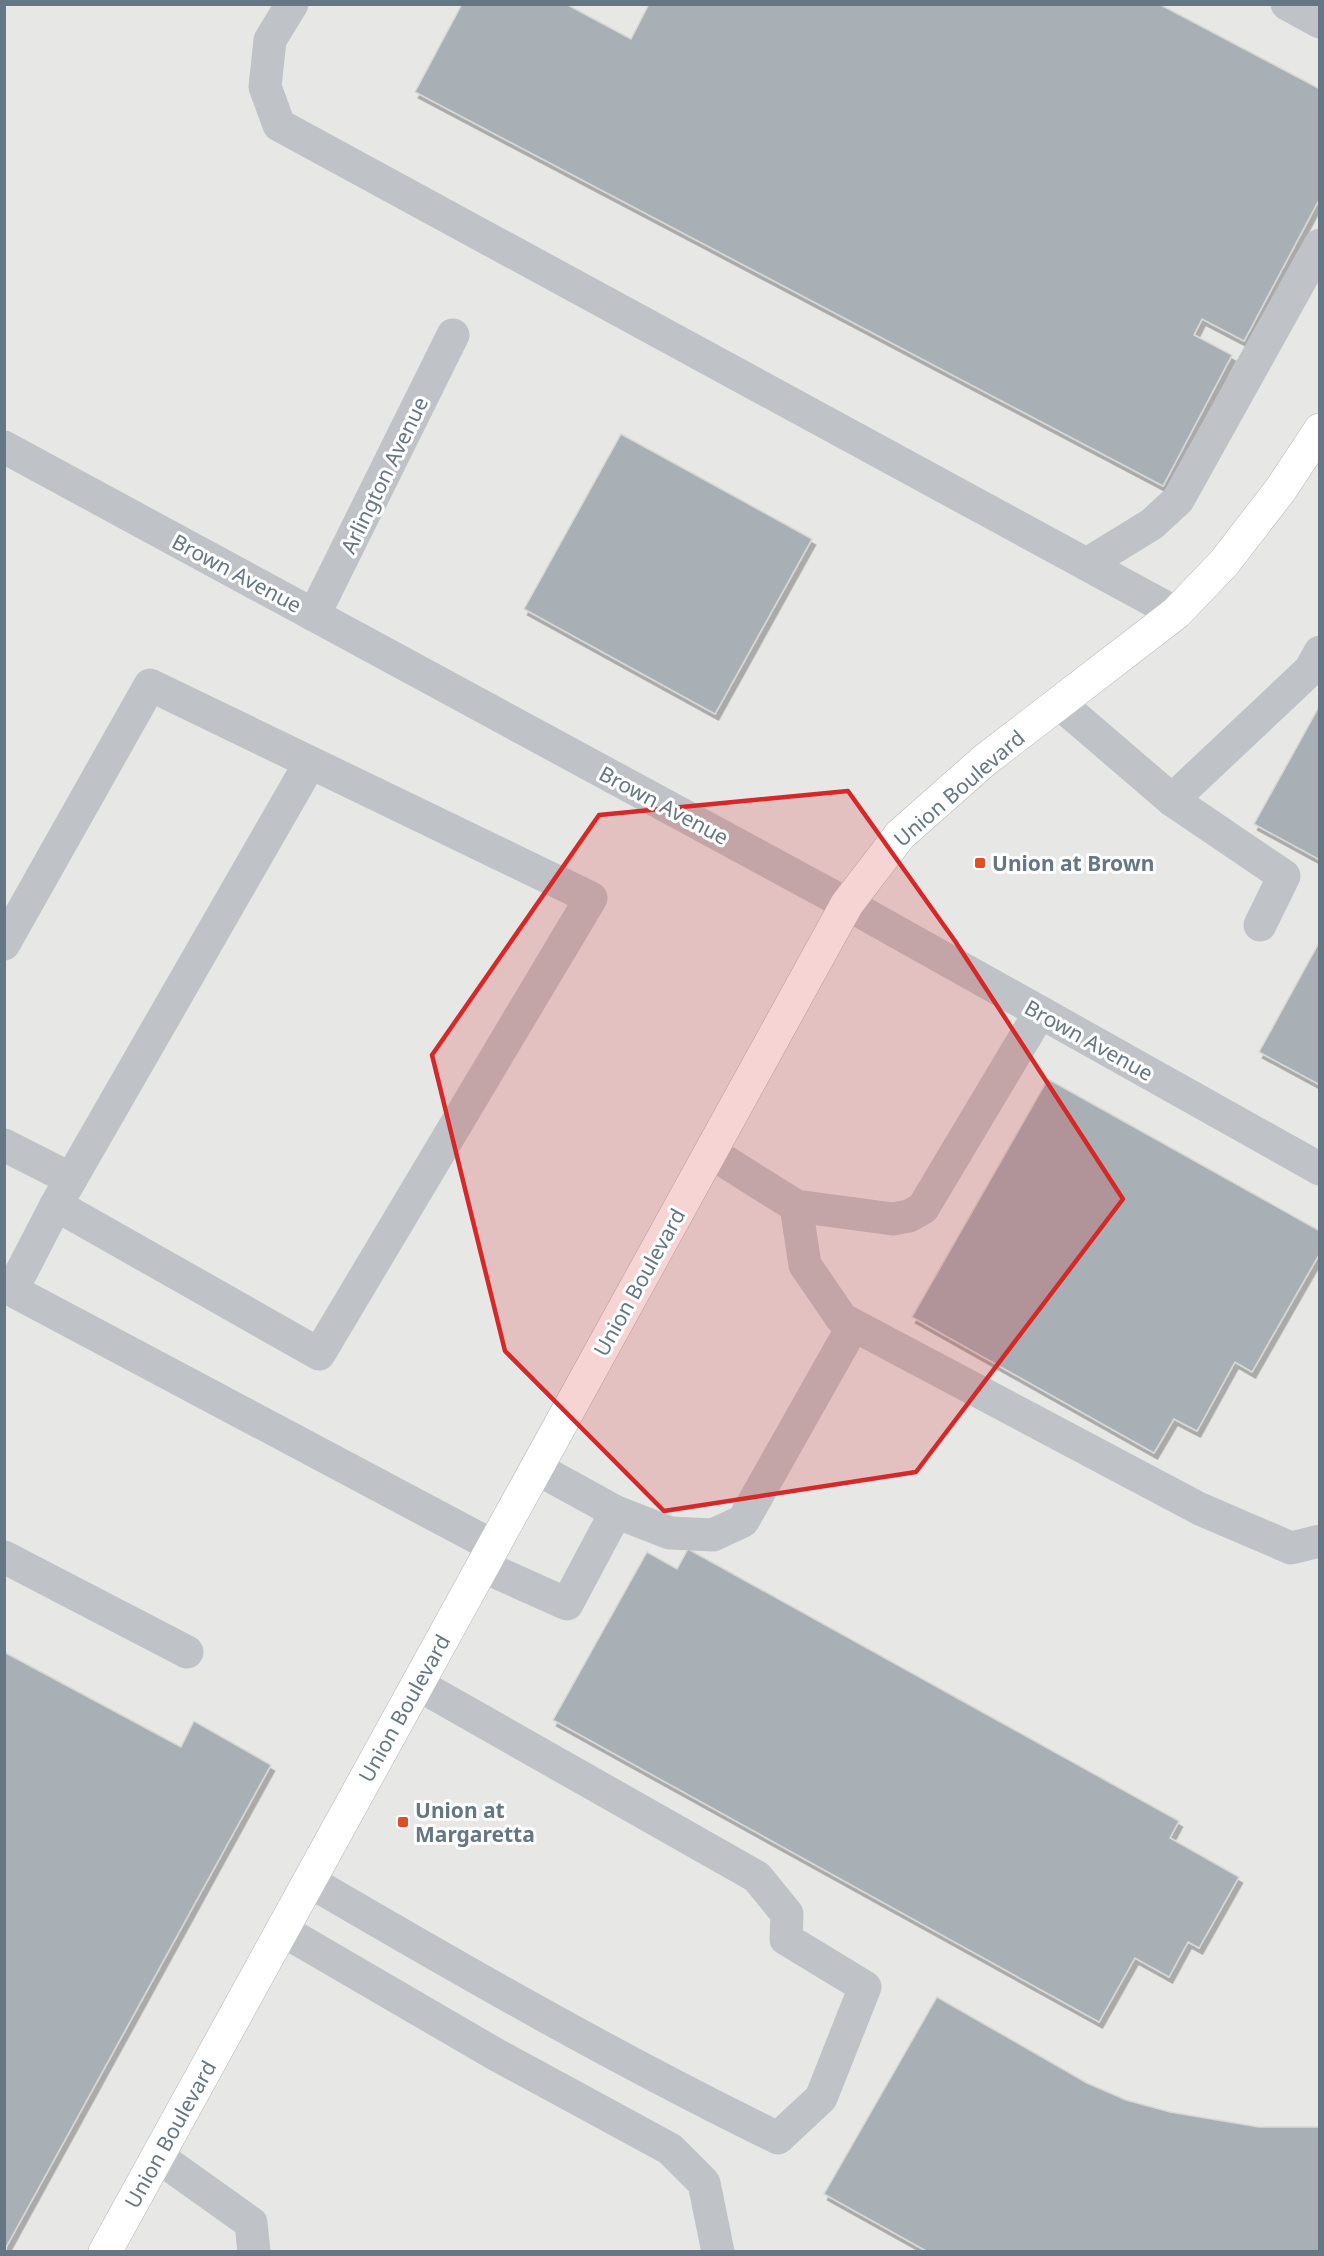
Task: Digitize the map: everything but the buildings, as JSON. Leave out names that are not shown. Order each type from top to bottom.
[{"type":"main road","name":"Union Boulevard","points":[[105,2252],[847,904],[900,835],[985,760],[1176,613],[1224,563],[1281,489],[1320,430]]},
{"type":"street","points":[[292,4],[270,40],[265,87],[279,125],[1176,613]]},
{"type":"street","points":[[1287,4],[1320,22]]},
{"type":"street","points":[[1087,564],[1152,524],[1178,500],[1320,245]]},
{"type":"street","name":"Arlington Avenue","points":[[314,615],[453,335]]},
{"type":"street","name":"Brown Avenue","points":[[4,447],[847,904],[1320,1169]]},
{"type":"street","points":[[1172,800],[1310,670],[1320,652]]},
{"type":"street","points":[[4,944],[150,685],[591,898],[319,1354],[63,1192],[4,1145]]},
{"type":"street","points":[[1059,703],[1172,800],[1284,876],[1260,925]]},
{"type":"street","points":[[310,763],[8,1288],[488,1556],[567,1604],[616,1512]]},
{"type":"street","points":[[710,1152],[796,1206],[893,1219],[909,1215],[922,1208],[1040,1012]]},
{"type":"street","points":[[796,1206],[805,1265],[842,1319],[1200,1509],[1291,1548],[1320,1541]]},
{"type":"street","points":[[536,1468],[616,1512],[670,1533],[713,1535],[743,1521],[854,1326]]},
{"type":"street","points":[[4,1557],[187,1652]]},
{"type":"street","points":[[309,1881],[684,2092],[778,2138],[821,2098],[865,1987],[786,1939],[787,1914],[757,1877],[417,1684]]},
{"type":"street","points":[[282,1930],[495,2054],[670,2149],[704,2183],[718,2252]]},
{"type":"street","points":[[157,2156],[252,2223],[254,2252]]},
{"type":"highlighted area","points":[[848,791],[955,941],[1123,1199],[916,1472],[664,1511],[505,1351],[432,1055],[599,815]]},
{"type":"shaded area","points":[[5,5],[1319,5],[1319,2251],[5,2251]]},
{"type":"place","name":"Union at Brown","points":[[980,863]]},
{"type":"place","name":"Union at Margaretta","points":[[403,1822]]}]
